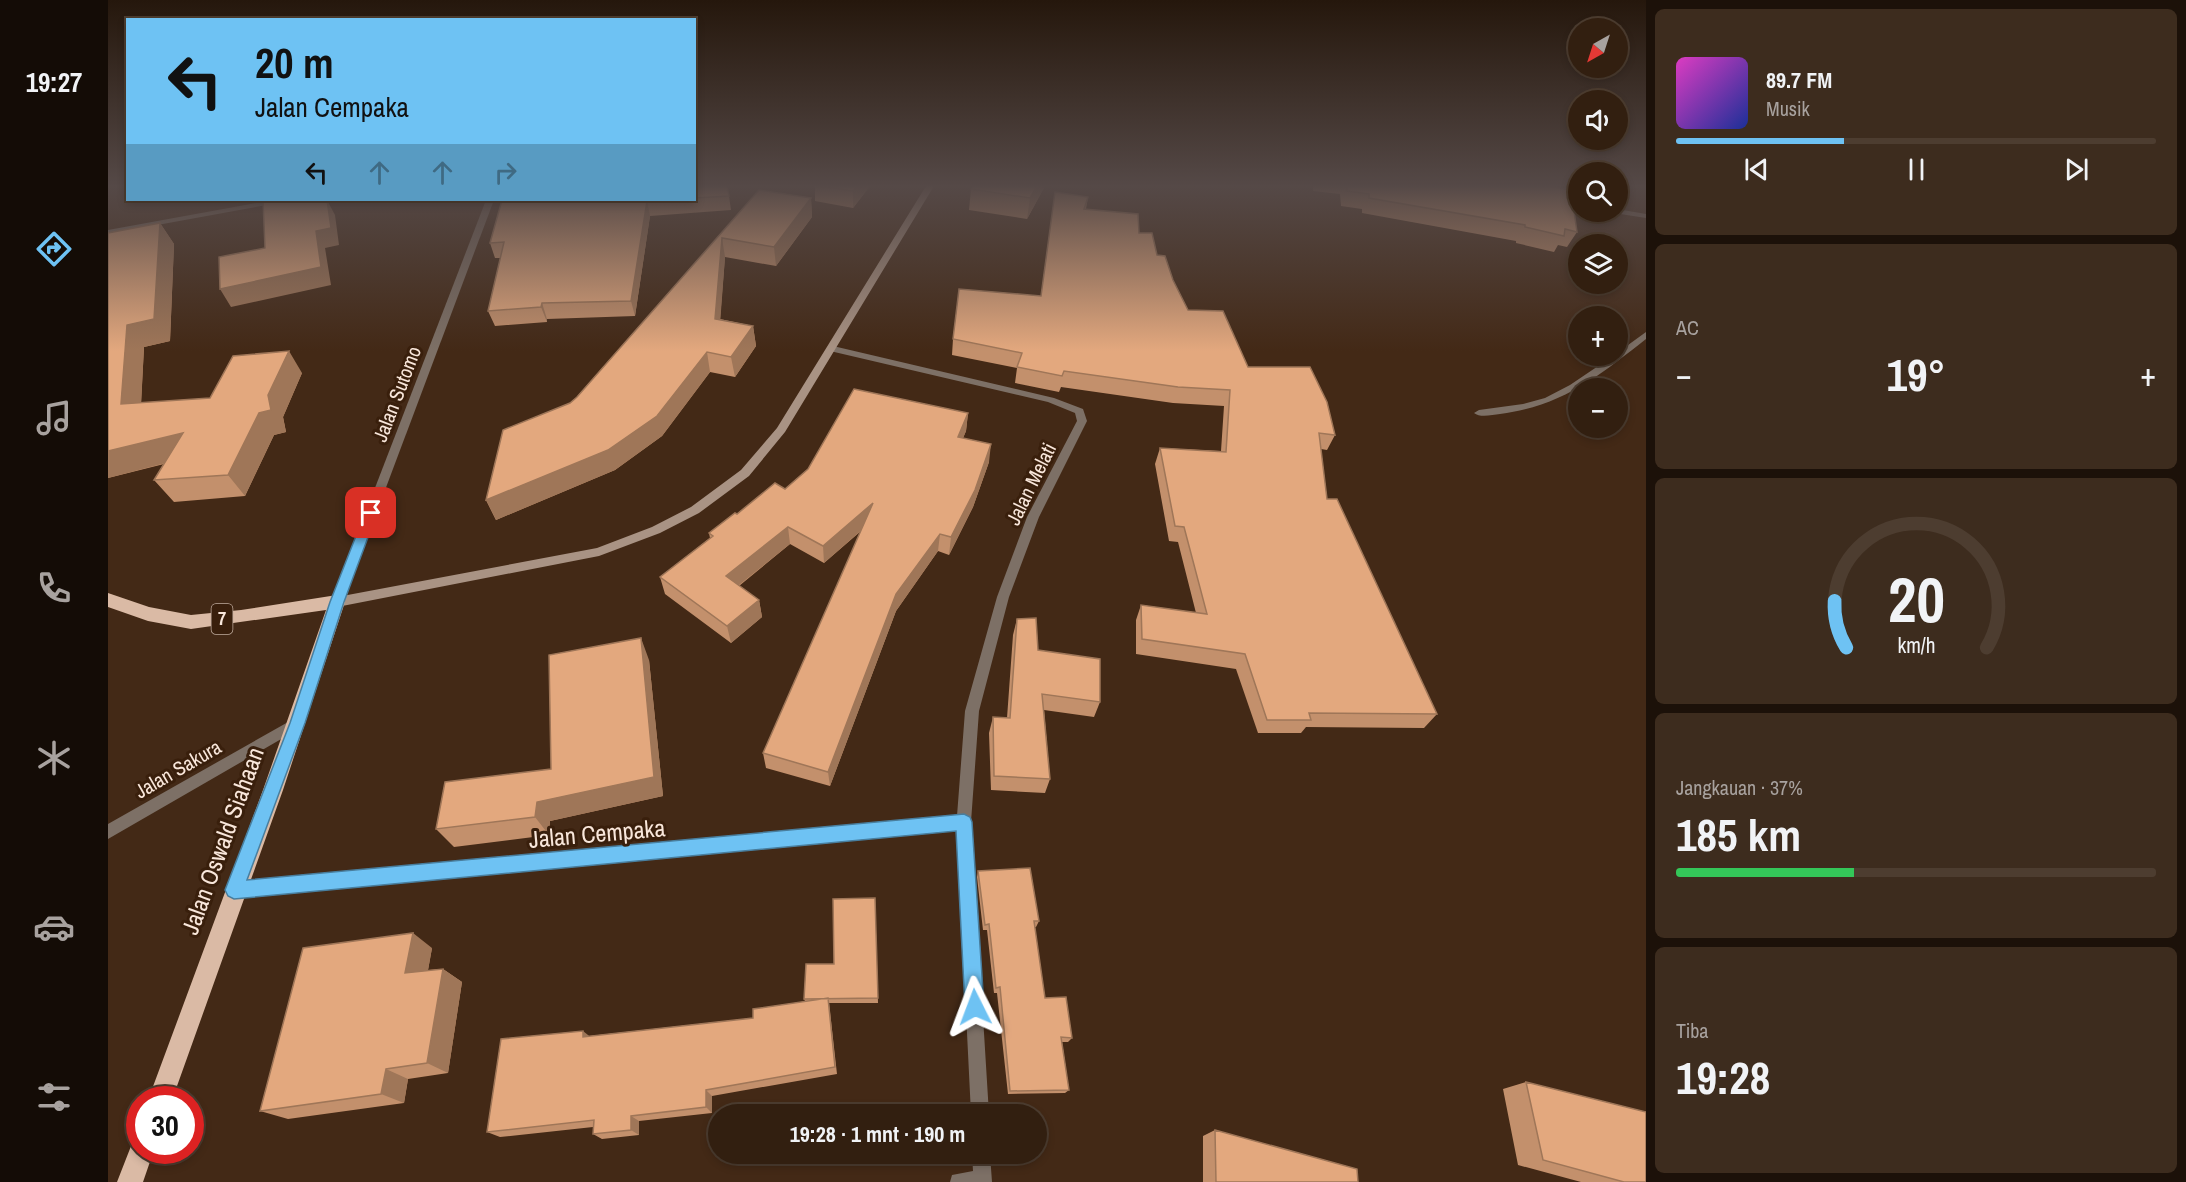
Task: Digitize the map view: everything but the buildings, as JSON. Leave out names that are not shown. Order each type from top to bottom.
[{"type":"highway","name":"7","points":[[108,600],[147,614],[191,621],[241,617],[337,602]]},
{"type":"highway","name":"Jalan Oswald Siahaan","points":[[165,1086],[234,890],[298,723],[337,602]]},
{"type":"highway","points":[[130,1182],[136,1164]]},
{"type":"main road","points":[[337,602],[599,552],[656,530],[695,510],[745,473],[782,430],[897,241]]},
{"type":"street","name":"Jalan Sutomo","points":[[337,602],[474,241]]},
{"type":"street","points":[[1479,413],[1518,408],[1548,400],[1605,366],[1646,335]]},
{"type":"street","name":"Jalan Melati","points":[[833,349],[1052,399],[1079,411],[1082,421],[1033,517],[1003,597],[972,711],[964,822],[979,1104]]},
{"type":"street","name":"Jalan Sakura","points":[[108,832],[298,723]]},
{"type":"street","name":"Jalan Cempaka","points":[[234,890],[964,822]]},
{"type":"street","points":[[959,1182],[982,1181],[981,1164]]},
{"type":"route","points":[[371,513],[337,602],[298,723],[234,890],[964,822],[975,1007]]}]
